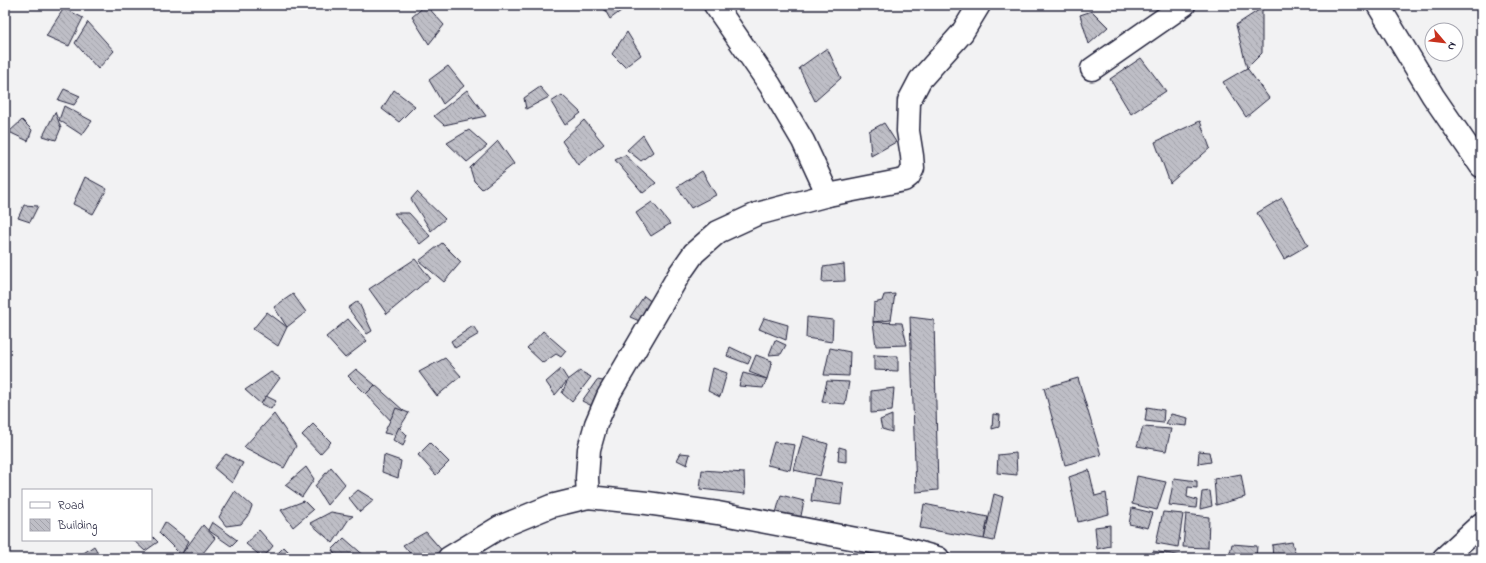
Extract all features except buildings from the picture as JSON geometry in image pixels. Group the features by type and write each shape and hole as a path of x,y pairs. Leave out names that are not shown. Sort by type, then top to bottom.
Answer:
{"street":[{"path":"715,5 770,85 803,141 828,195"},
{"path":"588,497 587,478 589,449 596,424 612,389 680,273 694,253 718,232 757,214 828,195 904,180 909,176 913,168 908,131 909,101 920,80 962,33 979,5"},
{"path":"1092,69 1184,5"},
{"path":"1378,5 1433,96 1481,166"},
{"path":"449,558 500,527 551,506 588,497 647,503 718,513 899,547 938,558"},
{"path":"1444,558 1481,524"}]}
